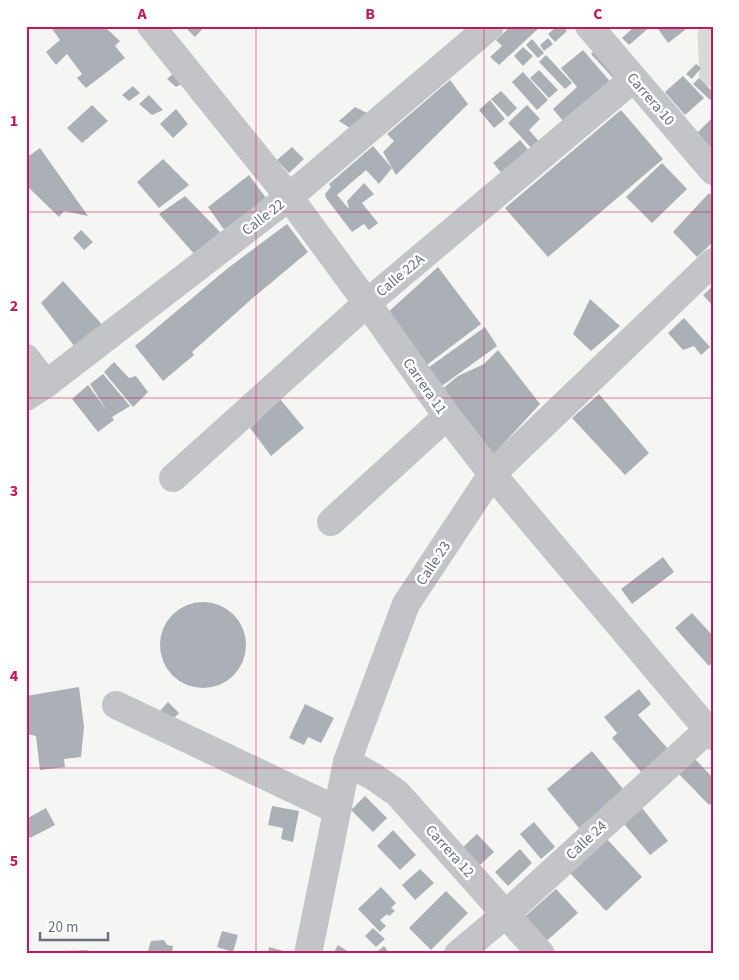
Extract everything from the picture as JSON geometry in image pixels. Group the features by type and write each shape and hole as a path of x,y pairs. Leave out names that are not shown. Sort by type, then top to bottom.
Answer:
{"street":[{"name":"Carrera 11","path":"151,26 289,197 447,416 492,474 711,730"},
{"name":"Calle 22","path":"36,390 289,197 490,26"},
{"name":"Carrera 10","path":"589,26 713,171"},
{"name":"Calle 22A","path":"173,478 367,303 633,79"},
{"name":"Calle 23","path":"308,954 347,762 406,604 492,474 713,262"},
{"path":"26,358 36,390"},
{"path":"331,522 447,416"},
{"path":"116,705 337,810"},
{"name":"Calle 24","path":"458,954 506,914 711,730"},
{"name":"Carrera 12","path":"347,762 397,793 541,954"}],"shaded area":[{"path":"701,26 713,26 713,88 699,82 698,29"}],"building":[{"path":"50,26 104,26 120,41 115,46 125,58 86,88 77,78 82,74 67,54 56,65 46,52 60,40"},
{"path":"184,26 205,26 195,37"},
{"path":"511,26 541,26 499,65 490,57 502,46 496,40"},
{"path":"557,26 563,26 567,31 555,42 548,34"},
{"path":"635,26 651,26 629,45 622,38"},
{"path":"656,26 690,26 668,43"},
{"path":"548,38 553,44 544,51 540,45"},
{"path":"532,39 544,53 538,58 526,45"},
{"path":"523,47 533,56 523,66 514,56"},
{"path":"596,49 620,76 615,80 591,54"},
{"path":"583,50 613,85 567,126 553,109 577,87 561,68"},
{"path":"546,55 572,83 565,89 539,62"},
{"path":"696,64 701,68 692,79 686,74"},
{"path":"177,70 187,81 176,87 167,79"},
{"path":"539,70 558,90 549,98 530,78"},
{"path":"523,72 548,100 537,110 512,82"},
{"path":"683,76 704,98 685,115 665,92"},
{"path":"699,78 713,92 713,97 710,100 693,84"},
{"path":"450,80 468,104 396,175 383,152 394,141 387,134"},
{"path":"133,86 140,93 129,101 122,95"},
{"path":"501,91 517,108 508,117 491,99"},
{"path":"149,95 163,110 152,115 139,104"},
{"path":"490,100 505,119 494,128 479,110"},
{"path":"92,105 108,121 82,143 67,128"},
{"path":"527,105 540,119 529,130 542,145 535,152 508,123"},
{"path":"355,107 373,116 356,132 339,121"},
{"path":"176,109 188,124 173,138 160,124"},
{"path":"621,110 663,159 548,257 505,208"},
{"path":"713,117 713,157 694,136"},
{"path":"520,140 531,153 504,176 493,163"},
{"path":"373,146 392,168 379,184 366,170 337,195 349,209 347,201 364,183 374,194 362,203 378,223 369,230 364,224 352,232 326,198 325,194 331,187 329,184"},
{"path":"292,147 304,159 289,173 277,160"},
{"path":"40,148 88,216 64,211 59,217 26,185 26,158"},
{"path":"163,159 189,185 159,208 137,182"},
{"path":"662,163 687,189 652,223 626,197"},
{"path":"249,175 266,198 225,231 208,207"},
{"path":"709,193 713,197 713,242 697,257 673,232"},
{"path":"185,196 220,232 196,256 159,214"},
{"path":"287,224 308,252 192,352 194,355 163,381 135,346 228,268"},
{"path":"81,230 93,242 84,250 73,238"},
{"path":"438,267 481,324 424,367 386,314"},
{"path":"63,281 106,329 78,351 41,303"},
{"path":"713,286 713,306 703,295"},
{"path":"590,299 620,326 591,351 573,334"},
{"path":"684,318 710,347 701,355 694,346 683,350 668,333"},
{"path":"485,327 497,346 439,388 425,370"},
{"path":"498,350 540,404 494,454 441,390 458,376 484,364"},
{"path":"114,362 129,378 136,376 148,392 133,407 104,372"},
{"path":"103,374 130,406 112,417 114,420 98,432 72,399 88,385 107,411 90,384"},
{"path":"599,394 649,453 625,475 572,418"},
{"path":"280,399 304,428 271,456 250,428"},
{"path":"663,557 674,572 632,604 621,589"},
{"path":"203,602 219,605 227,609 239,621 243,629 246,645 243,661 239,669 227,681 219,685 203,688 187,685 179,681 167,669 163,661 160,645 163,629 167,621 179,609 187,605"},
{"path":"692,613 713,636 713,662 709,666 675,628"},
{"path":"79,687 84,727 81,757 64,759 65,767 40,770 36,736 27,734 26,696"},
{"path":"639,689 651,704 638,715 669,750 642,773 612,738 624,727 617,733 604,717"},
{"path":"168,702 179,713 171,721 160,711"},
{"path":"305,704 334,718 321,743 308,737 304,745 289,738"},
{"path":"592,751 624,790 579,828 547,789"},
{"path":"695,759 713,778 713,802 709,805 679,774"},
{"path":"365,796 387,818 373,832 351,810"},
{"path":"639,804 668,841 650,855 620,819"},
{"path":"272,806 299,811 293,842 281,839 283,828 268,825"},
{"path":"46,808 55,825 30,838 26,831 26,819"},
{"path":"534,822 555,847 541,859 520,834"},
{"path":"393,830 416,855 400,870 377,846"},
{"path":"477,834 494,852 479,866 462,848"},
{"path":"606,838 642,877 606,911 569,872"},
{"path":"520,849 532,863 508,886 495,872"},
{"path":"420,869 434,883 415,900 402,885"},
{"path":"381,887 396,903 391,908 395,911 389,916 387,914 380,920 386,926 380,932 358,909"},
{"path":"556,889 578,913 542,945 520,921"},
{"path":"446,891 468,913 431,950 409,928"},
{"path":"373,928 385,939 376,947 365,936"},
{"path":"222,931 238,935 233,952 217,947"},
{"path":"164,940 167,945 173,946 172,954 147,954 151,941"},
{"path":"338,945 352,954 333,954"},
{"path":"384,946 390,954 374,954"},
{"path":"269,947 291,953 291,954 268,954"},
{"path":"88,950 89,954 61,954 61,951"}]}
